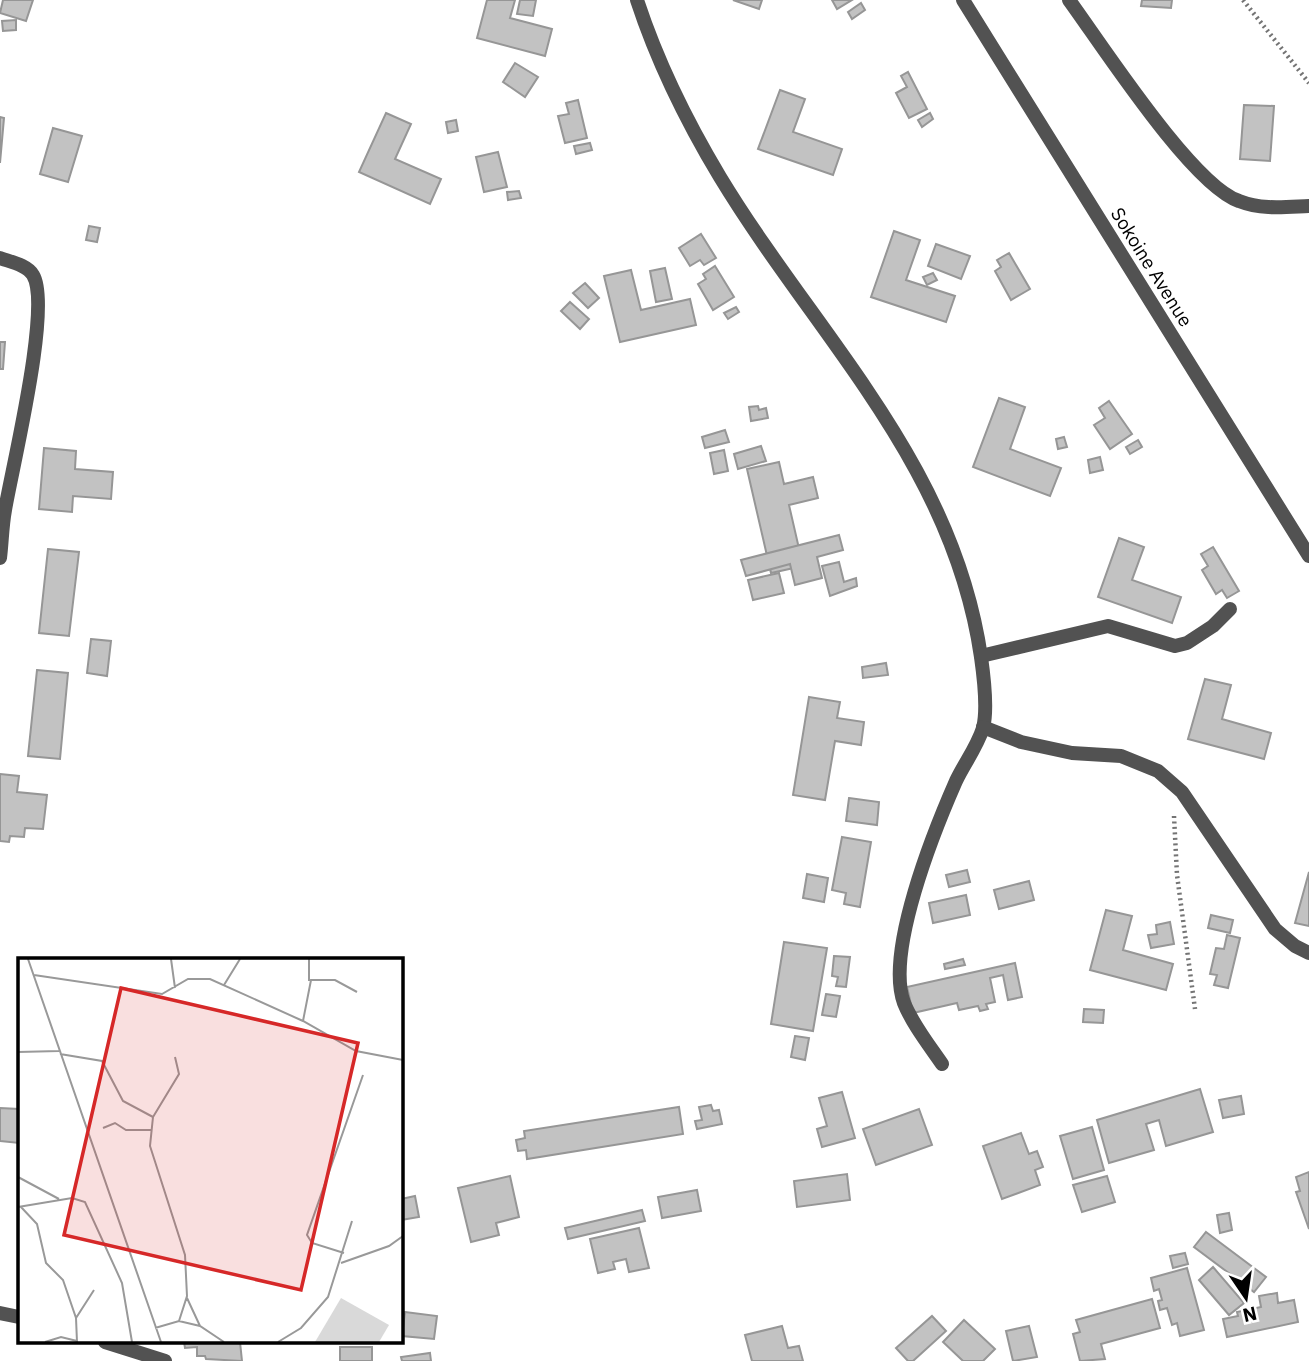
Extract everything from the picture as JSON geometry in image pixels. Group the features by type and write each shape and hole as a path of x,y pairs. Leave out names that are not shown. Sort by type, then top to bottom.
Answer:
{"street":[{"path":"637,0 651,42 720,176 889,421 940,515 961,571 981,656 983,727 956,782 912,898 900,981 904,1003 942,1064"},
{"name":"Sokoine Avenue","path":"963,0 1309,556"},
{"path":"1069,0 1171,139 1202,173 1237,201 1268,208 1309,206"},
{"path":"0,258 26,268 34,276 37,296 32,369 5,512 0,558"},
{"path":"981,656 1108,626 1175,646 1187,643 1213,626 1230,609"},
{"path":"983,727 1021,742 1072,753 1140,761 1172,780 1275,929 1295,946 1309,953"},
{"path":"0,1313 18,1317"},
{"path":"111,1344 164,1361"}],"path":[{"path":"1242,0 1309,83"},
{"path":"1172,780 1177,874 1195,1009"}],"building":[{"path":"3,0 33,0 26,21 0,13"},
{"path":"487,0 515,0 510,18 552,29 545,56 477,38"},
{"path":"520,0 536,0 533,16 517,14"},
{"path":"733,0 762,0 759,9"},
{"path":"832,0 852,0 837,9"},
{"path":"1142,0 1172,0 1171,8 1141,6"},
{"path":"861,3 865,10 852,19 848,12"},
{"path":"16,20 16,30 3,31 2,21"},
{"path":"515,63 538,77 525,97 503,82"},
{"path":"908,72 927,109 909,118 896,93 907,87 901,76"},
{"path":"780,90 805,99 793,132 842,149 833,175 758,149"},
{"path":"578,100 587,138 565,143 558,116 569,114 566,103"},
{"path":"1244,105 1274,106 1270,161 1240,159"},
{"path":"386,113 411,124 395,159 441,179 430,204 359,172"},
{"path":"930,113 933,119 922,127 918,120"},
{"path":"0,117 4,118 0,163"},
{"path":"456,120 458,131 448,133 446,122"},
{"path":"53,128 82,136 68,182 40,174"},
{"path":"590,143 592,150 576,154 574,146"},
{"path":"498,152 507,187 484,192 476,157"},
{"path":"519,191 521,198 508,200 507,192"},
{"path":"89,226 100,228 97,242 86,240"},
{"path":"894,231 920,240 906,280 955,296 946,322 871,297"},
{"path":"701,234 716,258 704,265 700,260 690,266 679,248"},
{"path":"936,244 970,256 961,279 928,266"},
{"path":"1009,253 1030,289 1011,300 995,271 1001,267 997,260"},
{"path":"715,266 734,297 713,310 698,284 706,279 703,274"},
{"path":"665,268 672,299 656,302 650,271"},
{"path":"631,270 641,310 690,299 696,325 620,342 604,276"},
{"path":"933,273 937,280 927,285 923,277"},
{"path":"585,283 599,298 588,308 573,293"},
{"path":"570,302 589,319 580,329 561,311"},
{"path":"736,307 739,312 728,319 724,313"},
{"path":"0,342 5,342 3,369 0,369"},
{"path":"999,398 1025,407 1010,449 1061,468 1050,496 973,467"},
{"path":"1109,401 1132,434 1110,449 1094,425 1105,418 1099,408"},
{"path":"758,406 759,410 766,408 768,418 751,421 749,407"},
{"path":"725,430 729,442 705,448 702,437"},
{"path":"1064,437 1067,447 1058,449 1056,439"},
{"path":"1138,440 1142,447 1130,454 1126,447"},
{"path":"761,446 766,461 738,469 734,454"},
{"path":"44,448 76,451 75,469 113,472 111,499 73,496 72,512 39,509"},
{"path":"724,450 728,471 714,474 710,453"},
{"path":"1100,457 1103,470 1090,473 1088,460"},
{"path":"779,462 784,484 813,477 818,498 789,505 803,566 771,573 747,469"},
{"path":"839,535 843,550 817,557 822,578 795,585 790,564 746,576 741,560"},
{"path":"1119,538 1144,547 1132,580 1181,597 1172,623 1098,597"},
{"path":"1213,547 1239,591 1227,598 1222,590 1216,594 1202,570 1208,566 1201,554"},
{"path":"48,549 79,552 69,636 39,633"},
{"path":"839,562 844,582 856,578 857,586 830,596 822,566"},
{"path":"779,573 784,593 753,600 748,580"},
{"path":"91,639 111,641 107,676 87,673"},
{"path":"886,663 888,675 863,678 862,667"},
{"path":"37,670 68,673 60,759 28,756"},
{"path":"1205,679 1231,685 1222,719 1271,733 1264,759 1188,739"},
{"path":"809,697 840,702 837,718 864,722 861,745 835,741 825,800 793,795"},
{"path":"0,774 19,776 17,792 47,795 43,829 25,828 24,837 10,836 9,842 0,841"},
{"path":"849,798 879,802 877,825 846,821"},
{"path":"842,837 871,842 860,907 844,904 846,893 832,890"},
{"path":"967,870 970,882 949,887 946,875"},
{"path":"1309,872 1309,926 1295,923"},
{"path":"807,874 828,878 824,902 803,898"},
{"path":"1029,881 1034,900 999,909 994,890"},
{"path":"966,895 970,915 933,923 929,903"},
{"path":"1106,910 1132,916 1123,950 1173,964 1166,990 1090,970"},
{"path":"1211,915 1233,920 1230,933 1208,928"},
{"path":"1170,922 1174,944 1151,948 1148,935 1157,934 1156,925"},
{"path":"1227,935 1240,938 1228,988 1214,985 1217,975 1210,974 1216,948 1224,949"},
{"path":"784,942 827,948 813,1031 771,1024"},
{"path":"834,956 850,957 846,987 836,986 838,977 832,976"},
{"path":"963,959 965,965 945,969 944,964"},
{"path":"1015,963 1022,997 1008,1000 1003,975 990,978 995,1002 986,1004 988,1009 980,1011 978,1006 959,1010 957,1003 913,1013 907,987"},
{"path":"826,994 840,996 836,1017 822,1015"},
{"path":"1084,1009 1104,1010 1103,1023 1083,1022"},
{"path":"795,1036 809,1038 805,1060 791,1057"},
{"path":"1200,1089 1213,1132 1166,1146 1159,1120 1146,1124 1154,1150 1109,1163 1097,1120"},
{"path":"842,1092 855,1138 822,1147 817,1129 827,1126 819,1098"},
{"path":"1241,1096 1244,1114 1223,1118 1219,1100"},
{"path":"711,1105 713,1111 719,1110 722,1124 697,1129 695,1121 702,1120 699,1107"},
{"path":"679,1107 683,1134 527,1159 526,1150 518,1151 516,1140 525,1138 524,1131"},
{"path":"0,1108 18,1109 18,1143 0,1141"},
{"path":"919,1109 932,1145 876,1165 863,1129"},
{"path":"1092,1127 1104,1170 1073,1179 1060,1136"},
{"path":"1021,1133 1029,1154 1037,1151 1043,1167 1035,1170 1040,1185 1002,1199 983,1146"},
{"path":"1309,1172 1309,1229 1296,1192 1300,1191 1296,1177"},
{"path":"847,1174 850,1200 797,1207 794,1181"},
{"path":"510,1176 519,1217 496,1223 499,1235 471,1242 458,1188"},
{"path":"1107,1176 1115,1202 1082,1212 1073,1185"},
{"path":"697,1190 701,1211 662,1218 658,1197"},
{"path":"415,1196 419,1217 402,1220 402,1199"},
{"path":"642,1210 645,1221 568,1239 565,1228"},
{"path":"1229,1213 1232,1230 1220,1233 1217,1215"},
{"path":"639,1228 649,1268 629,1272 626,1259 613,1262 615,1269 598,1273 590,1239"},
{"path":"1206,1232 1266,1277 1254,1292 1194,1247"},
{"path":"1185,1253 1188,1264 1173,1268 1170,1256"},
{"path":"1213,1267 1244,1303 1229,1315 1199,1280"},
{"path":"1187,1268 1204,1330 1180,1336 1177,1323 1172,1325 1167,1308 1160,1310 1158,1301 1162,1300 1159,1289 1154,1291 1151,1278"},
{"path":"1277,1293 1278,1303 1294,1300 1298,1322 1227,1337 1223,1319 1238,1316 1237,1312 1261,1307 1259,1296"},
{"path":"1152,1299 1160,1328 1101,1344 1105,1359 1080,1361 1073,1334 1080,1332 1076,1320"},
{"path":"405,1312 437,1316 434,1339 402,1336"},
{"path":"932,1316 946,1331 913,1361 908,1361 896,1348"},
{"path":"964,1320 995,1349 983,1361 963,1361 943,1342"},
{"path":"782,1326 788,1348 799,1346 803,1361 752,1361 745,1335"},
{"path":"1029,1326 1037,1357 1013,1361 1006,1331"},
{"path":"184,1344 240,1344 242,1361 206,1359 205,1356 197,1356 197,1347 185,1348"},
{"path":"340,1347 372,1347 372,1361 340,1361"},
{"path":"430,1353 431,1361 402,1361 401,1357"}]}
